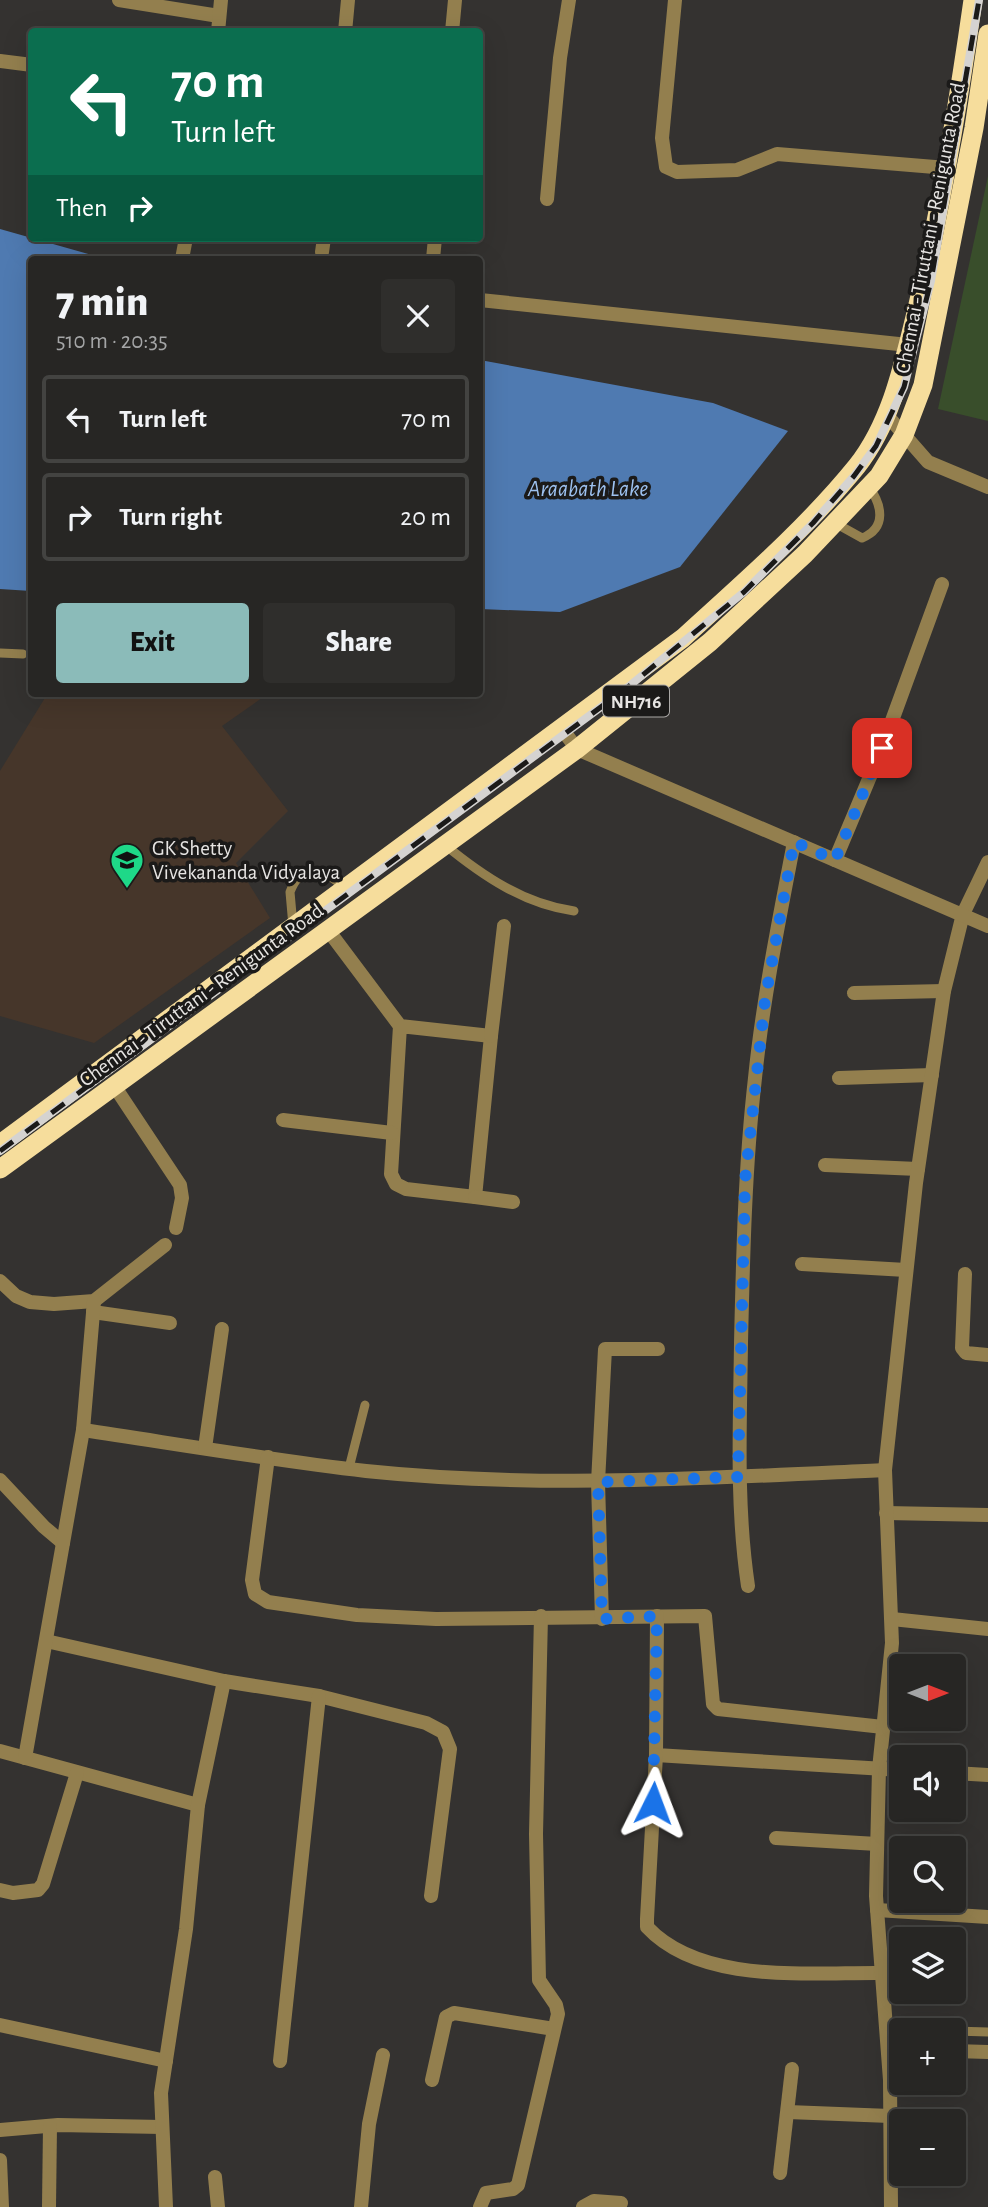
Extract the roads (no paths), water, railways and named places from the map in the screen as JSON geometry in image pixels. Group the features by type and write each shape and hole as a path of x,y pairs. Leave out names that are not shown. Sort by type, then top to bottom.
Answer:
{"highway":[{"name":"Chennai - Tiruttani - Renigunta Road","path":"0,1144 683,638 779,550 858,465 897,386 908,345 938,223 973,0"},
{"name":"Chennai - Tiruttani - Renigunta Road","path":"0,1169 577,749 710,642 835,523 869,486 904,435 923,385 981,130 988,34"}],"street":[{"path":"119,0 219,24 221,0"},
{"path":"345,28 348,0"},
{"path":"452,28 455,0"},
{"path":"547,199 560,58 569,0"},
{"path":"675,0 662,138 666,167 677,172 737,170 777,154 947,168"},
{"path":"0,61 28,64"},
{"path":"483,300 908,345"},
{"path":"885,414 929,462 988,487"},
{"path":"835,860 882,748 942,584"},
{"path":"562,729 577,749 988,926"},
{"path":"748,1586 741,1539 738,1477 745,1181 767,988 794,842"},
{"path":"892,2018 883,1973 877,1910 879,1769 892,1619 885,1471 918,1170 944,991 963,915 988,862"},
{"path":"475,1197 504,926"},
{"path":"328,930 400,1026 392,1133 391,1174 396,1184 406,1189 513,1202"},
{"path":"855,993 944,991"},
{"path":"400,1026 491,1036"},
{"path":"839,1078 932,1075"},
{"path":"115,1087 180,1185 182,1198 176,1228"},
{"path":"284,1120 392,1133"},
{"path":"825,1165 918,1170"},
{"path":"25,1758 83,1430 94,1306 165,1245"},
{"path":"802,1264 906,1270"},
{"path":"965,1273 961,1348 966,1353 988,1355"},
{"path":"0,1281 16,1296 30,1302 94,1306 170,1323"},
{"path":"205,1448 222,1329"},
{"path":"602,1619 598,1482 605,1349 658,1349"},
{"path":"83,1430 349,1468 598,1482 885,1471"},
{"path":"268,1457 252,1580 255,1594 268,1602 357,1615 436,1619 705,1616 713,1704 718,1709 883,1727"},
{"path":"0,1480 63,1543"},
{"path":"886,1513 988,1515"},
{"path":"480,2207 486,2193 513,2189 518,2185 554,2029 556,2005 539,1980 536,1834 541,1616"},
{"path":"657,1616 656,1755 647,1927 656,1936 702,1962 732,1970 883,1973"},
{"path":"892,1619 988,1629"},
{"path":"46,1641 224,1681 319,1696 426,1723 443,1732 450,1749 431,1896"},
{"path":"166,2207 161,2094 186,1929 198,1805 224,1681"},
{"path":"280,2061 319,1696"},
{"path":"0,1751 198,1805"},
{"path":"656,1755 889,1769"},
{"path":"0,1890 30,1892 38,1890 43,1884 76,1773"},
{"path":"966,1774 988,1775"},
{"path":"776,1838 877,1844"},
{"path":"877,1910 988,1917"},
{"path":"432,2080 446,2017 454,2013 554,2029"},
{"path":"0,2025 166,2061"},
{"path":"966,2051 988,2052"},
{"path":"361,2207 369,2124 383,2055"},
{"path":"780,2173 792,2069"},
{"path":"788,2112 889,2116"},
{"path":"0,2130 50,2126 162,2127"},
{"path":"49,2206 50,2126"},
{"path":"0,2160 2,2207"},
{"path":"215,2177 218,2207"},
{"path":"891,2186 891,2207"},
{"path":"583,2207 594,2202 621,2203"}],"lane":[{"path":"835,523 862,538 871,534 879,521 881,507 869,486"},
{"path":"0,653 23,654"},
{"path":"445,845 506,888 549,907 574,911"},
{"path":"293,928 290,892 301,876 314,870 326,872 346,888"},
{"path":"349,1468 365,1405"},
{"path":"966,2031 988,2032"}],"water":[{"path":"0,229 28,237 28,242 46,242 95,256 28,256 28,591 0,589"},
{"name":"Araabath Lake","path":"483,361 713,403 788,431 680,567 560,612 483,609"}],"railway":[{"path":"0,1151 628,687 744,592 813,523 854,476 876,446 904,387 931,281 979,0"}],"place":[{"name":"GK Shetty Vivekananda Vidyalaya","path":"127,890"}]}
